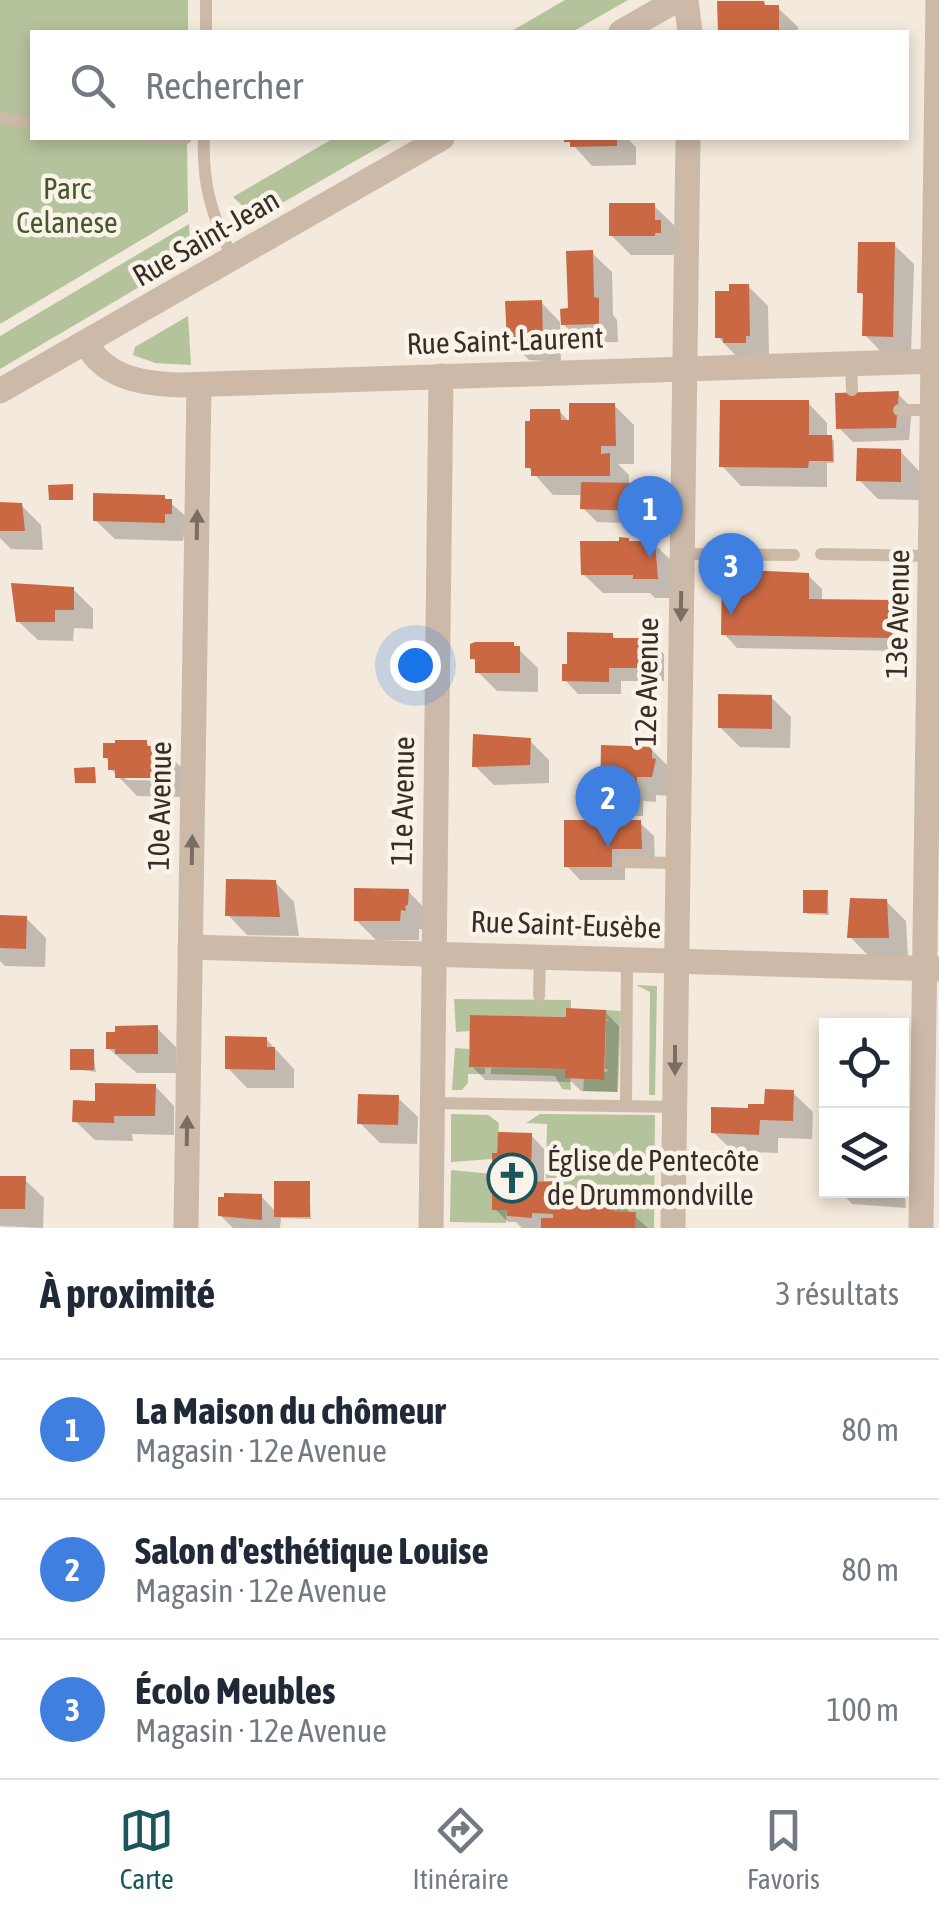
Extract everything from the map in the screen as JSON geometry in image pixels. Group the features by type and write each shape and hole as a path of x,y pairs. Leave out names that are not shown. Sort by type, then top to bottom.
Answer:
{"street":[{"path":"624,30 676,0"},
{"path":"686,0 690,30"},
{"name":"13e Avenue","path":"922,1228 932,968 931,556 938,0"},
{"name":"Rue Saint-Jean","path":"0,392 439,140"},
{"name":"12e Avenue","path":"673,1228 688,140"},
{"name":"Rue Saint-Laurent","path":"87,344 104,365 126,376 153,384 199,385 936,361"},
{"name":"11e Avenue","path":"431,1228 442,376"},
{"name":"10e Avenue","path":"186,1228 199,385"},
{"name":"Rue Saint-Eusèbe","path":"190,947 932,968"}],"lane":[{"path":"206,0 206,30"},
{"path":"0,118 30,123"},
{"path":"204,140 204,178 210,206 234,260"},
{"path":"852,364 852,390"},
{"path":"899,410 935,413"},
{"path":"641,492 682,494"},
{"path":"627,520 682,522"},
{"path":"682,554 794,555"},
{"path":"821,554 931,556"},
{"path":"621,862 677,863"},
{"path":"539,996 540,957"},
{"path":"626,1106 627,960"},
{"path":"433,1103 675,1107"}],"green space":[{"name":"Parc Celanese","path":"0,0 188,0 188,30 30,30 30,140 187,140 188,212 0,324"},
{"path":"565,0 628,0 576,30 513,30"},
{"path":"331,140 392,140 270,210 247,210 233,197"},
{"path":"189,224 190,248 180,263 0,369 0,336"},
{"path":"188,316 191,365 155,363 133,355 135,347"},
{"path":"636,985 657,986 655,1095 649,1095 650,992"},
{"path":"454,999 571,1000 571,1009 566,1009 566,1017 470,1015 470,1031 456,1032"},
{"path":"606,1010 621,1011 618,1092 583,1091 584,1079 603,1080 604,1072 609,1071 605,1068 609,1020"},
{"path":"455,1048 469,1049 469,1067 485,1068 485,1074 468,1074 468,1083 462,1090 452,1090"},
{"path":"491,1068 565,1069 571,1090 562,1089 555,1076 491,1074"},
{"path":"451,1114 488,1115 499,1123 497,1153 492,1153 492,1159 451,1162"},
{"path":"540,1114 655,1115 654,1228 635,1228 635,1212 614,1212 615,1196 587,1191 564,1194 563,1178 546,1178 547,1124 526,1123"},
{"path":"451,1170 492,1174 507,1210 506,1223 450,1222"}],"building":[{"path":"717,1 764,1 765,5 779,5 779,30 718,30"},
{"path":"617,140 617,146 570,147 570,142 564,142"},
{"path":"609,203 655,203 655,220 661,220 661,233 609,236"},
{"path":"858,242 895,242 893,337 862,336 863,293 857,293"},
{"path":"593,250 599,324 561,325 560,309 568,308 566,251"},
{"path":"729,284 749,284 750,336 746,336 746,343 723,343 723,338 715,338 715,291 729,291"},
{"path":"542,300 543,344 507,341 505,301"},
{"path":"899,391 896,428 836,429 835,393"},
{"path":"720,400 809,400 809,435 832,435 833,461 809,461 808,468 719,467"},
{"path":"569,403 615,403 616,446 601,446 601,454 610,453 610,476 531,476 531,468 525,468 525,421 530,421 530,409 560,409 561,420 569,420"},
{"path":"857,448 901,449 901,482 856,481"},
{"path":"581,482 636,483 635,511 580,509"},
{"path":"73,484 73,500 49,500 48,485"},
{"path":"93,493 165,495 165,499 172,499 172,514 165,514 165,523 93,521"},
{"path":"0,502 22,503 25,531 0,531"},
{"path":"619,537 655,541 658,579 581,575 580,541 619,541"},
{"path":"722,569 809,573 809,599 892,600 892,638 721,635"},
{"path":"11,583 74,587 74,610 55,610 55,622 16,622"},
{"path":"567,632 651,638 651,668 609,668 609,682 562,681 562,664 567,664"},
{"path":"514,642 514,646 520,646 520,673 475,673 470,644"},
{"path":"718,694 772,695 772,729 718,728"},
{"path":"473,734 531,738 530,765 472,767"},
{"path":"147,740 147,746 163,746 163,778 115,778 115,770 108,770 108,758 103,758 103,743"},
{"path":"601,745 652,747 652,758 656,759 652,777 637,777 637,783 625,783 624,798 600,797"},
{"path":"95,767 96,783 75,783 74,768"},
{"path":"564,820 641,820 642,849 612,849 612,867 564,867"},
{"path":"226,879 276,880 280,917 225,916"},
{"path":"354,888 409,889 406,911 401,910 400,921 354,921"},
{"path":"803,890 828,890 827,913 803,913"},
{"path":"850,898 887,899 889,938 847,938"},
{"path":"0,915 27,916 26,949 0,948"},
{"path":"566,1008 606,1010 604,1080 565,1078 565,1069 469,1067 470,1015 566,1017"},
{"path":"158,1025 158,1054 115,1054 115,1049 106,1049 106,1032 115,1032 115,1026"},
{"path":"225,1036 267,1037 267,1047 275,1047 275,1070 225,1069"},
{"path":"70,1049 94,1049 94,1070 70,1070"},
{"path":"95,1083 156,1084 155,1116 114,1116 114,1123 72,1122 73,1100 95,1101"},
{"path":"765,1089 794,1090 793,1121 760,1120 759,1135 711,1133 711,1107 748,1108 748,1104 764,1104"},
{"path":"358,1094 399,1095 398,1125 357,1124"},
{"name":"Église de Pentecôte de Drummondville","path":"498,1132 532,1133 531,1182 557,1181 557,1196 587,1191 615,1196 614,1212 636,1212 635,1228 541,1228 541,1218 553,1218 553,1214 532,1213 532,1218 492,1210 492,1153 497,1153"},
{"path":"0,1176 26,1176 25,1209 0,1209"},
{"path":"274,1181 310,1181 310,1217 274,1217"},
{"path":"224,1193 262,1194 262,1220 218,1216 218,1197 224,1197"}],"place":[{"name":"La Maison du chômeur","path":"650,558"},
{"name":"Écolo Meubles","path":"731,615"},
{"name":"Salon d'esthétique Louise","path":"608,847"},
{"name":"Église de Pentecôte de Drummondville","path":"512,1178"}]}
